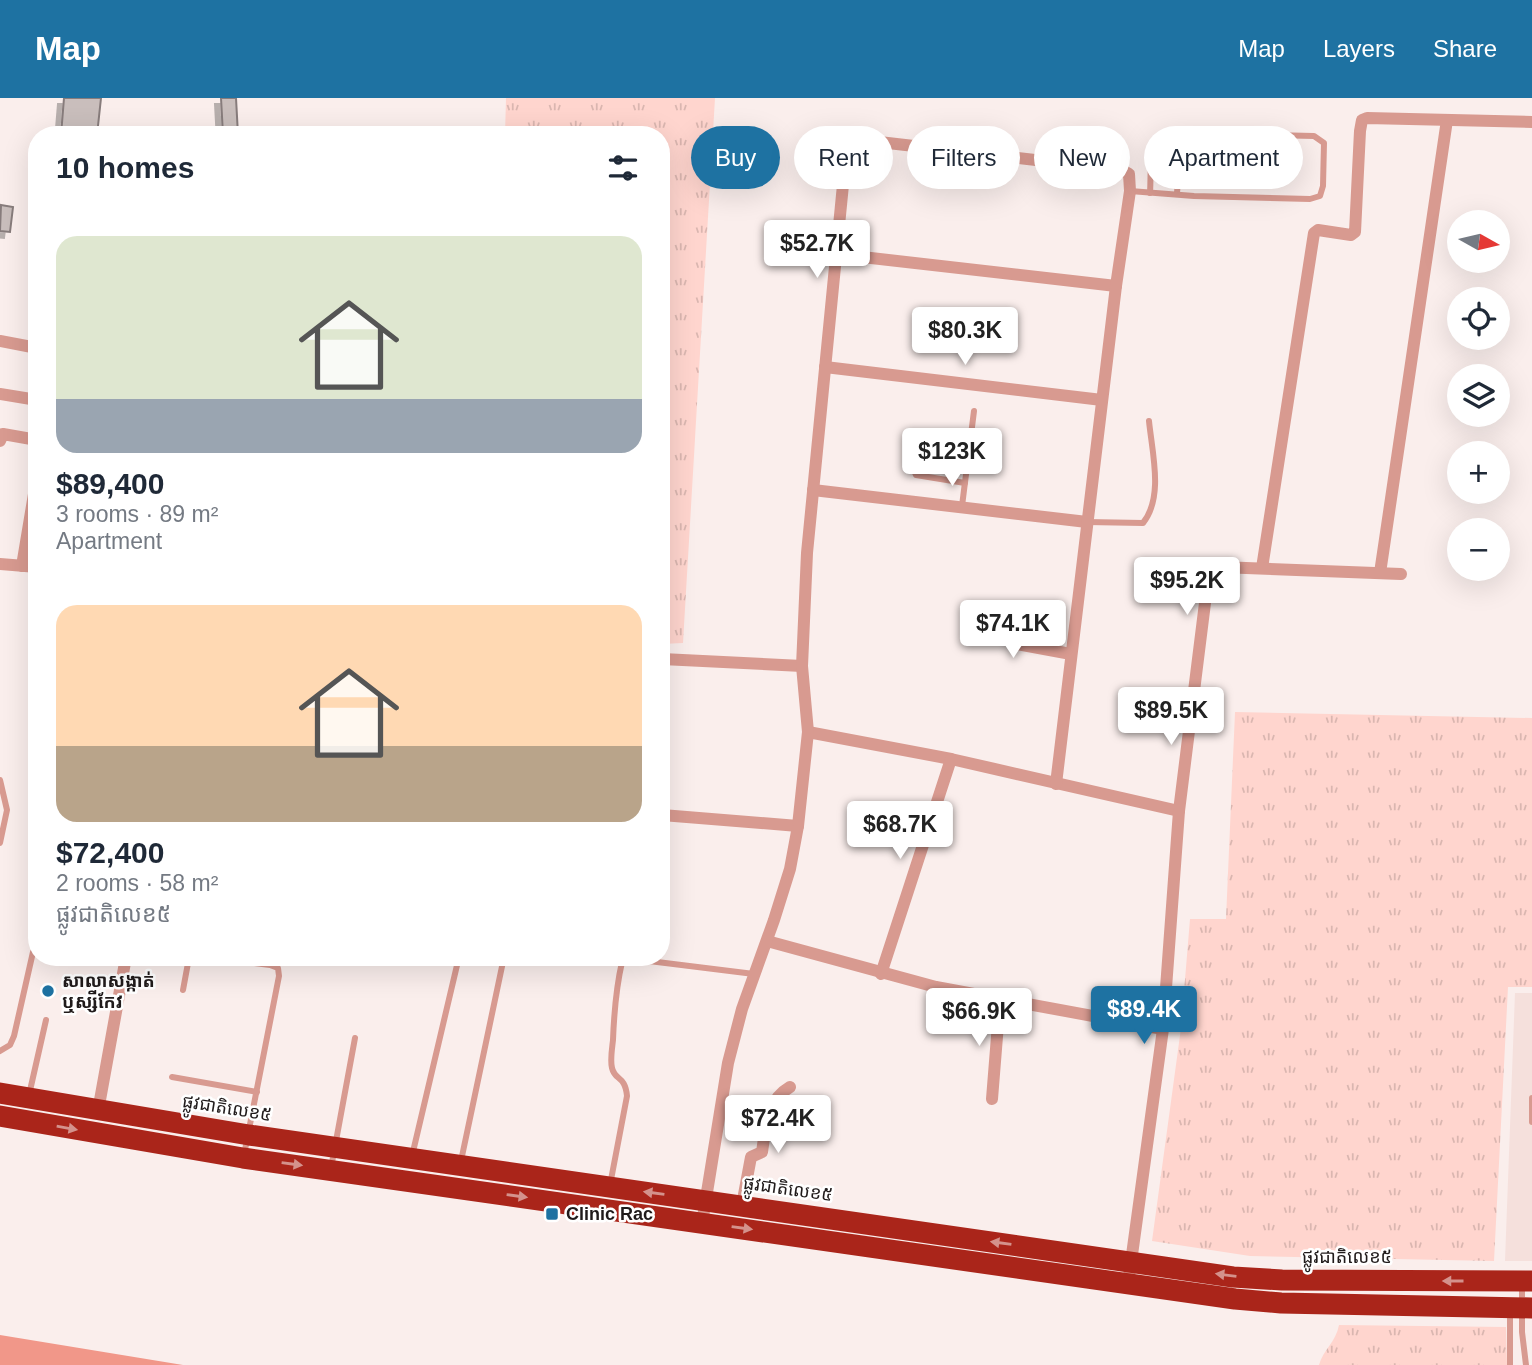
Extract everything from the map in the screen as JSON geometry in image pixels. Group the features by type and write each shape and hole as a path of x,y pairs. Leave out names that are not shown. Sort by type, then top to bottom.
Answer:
{"highway":[{"name":"ផ្លូវជាតិលេខ៥","path":"0,1093 335,1148 1233,1277 1282,1280 1527,1281"},
{"path":"0,1116 243,1158 1235,1299 1281,1303 1521,1307"}],"street":[{"path":"1262,568 1314,233 1318,230 1351,235 1355,232 1362,120 1532,122"},
{"path":"1380,573 1447,120"},
{"path":"702,1223 728,1063 743,1009 790,869 798,826 808,732 802,666 807,553 846,154 851,145 862,140 1122,170 1129,174 1130,191 1070,654 1056,784"},
{"path":"836,254 1116,286"},
{"path":"0,341 28,346"},
{"path":"825,367 1102,400"},
{"path":"0,394 28,399"},
{"path":"0,441 3,434 28,438"},
{"path":"813,490 1087,522"},
{"path":"22,566 28,530"},
{"path":"0,564 28,566"},
{"path":"1128,1284 1163,1029 1179,811 1208,579 1220,567 1401,574"},
{"path":"970,620 1003,625 1016,644 1070,654"},
{"path":"670,659 802,666"},
{"path":"808,732 951,759 1179,811"},
{"path":"881,974 951,759"},
{"path":"670,816 798,826"},
{"path":"767,941 936,987 1163,1029"},
{"path":"99,1111 124,966"},
{"path":"992,1099 1000,999"},
{"path":"742,1205 751,1157 762,1153 772,1103 790,1087"}],"lane":[{"path":"1130,191 1310,198 1320,196 1324,143 1314,135 1303,135"},
{"path":"1150,189 1150,193"},
{"path":"1177,189 1177,194"},
{"path":"961,506 975,411"},
{"path":"1087,522 1143,523 1151,513 1154,486 1149,421"},
{"path":"912,435 913,468 916,475 965,483"},
{"path":"0,780 7,810 0,843"},
{"path":"670,964 755,975"},
{"path":"0,1051 10,1045 14,1036 30,966"},
{"path":"183,990 187,966"},
{"path":"243,1158 279,976 276,966"},
{"path":"411,1159 457,966"},
{"path":"460,1166 502,966"},
{"path":"609,1187 626,1097 626,1086 615,1075 612,1067 616,997 621,966"},
{"path":"23,1120 46,1020"},
{"path":"331,1170 355,1038"},
{"path":"172,1077 257,1092"},
{"path":"1532,1098 1532,1122"},
{"path":"1510,1365 1527,1281"},
{"path":"1521,1307 1526,1365"},
{"path":"1524,1347 1532,1347"}],"shaded area":[{"path":"1515,993 1532,993 1532,1261 1505,1261"},
{"path":"0,1335 183,1365 0,1365"}],"green space":[{"path":"506,98 715,98 713,126 691,126 691,189 710,189 683,643 670,644 670,126 505,126"},
{"path":"1235,712 1532,718 1532,987 1508,987 1494,1261 1250,1256 1152,1241 1181,1028 1190,919 1226,919"},
{"path":"1339,1325 1506,1327 1507,1365 1319,1365"}],"building":[{"path":"64,98 101,98 98,126 62,126"},
{"path":"221,98 236,98 238,126 223,126"},
{"path":"1,205 13,207 10,232 0,231"}],"place":[{"name":"សាលាសង្កាត់ ឬស្សីកែវ","path":"48,991"},
{"name":"Clinic Rac","path":"552,1214"}]}
